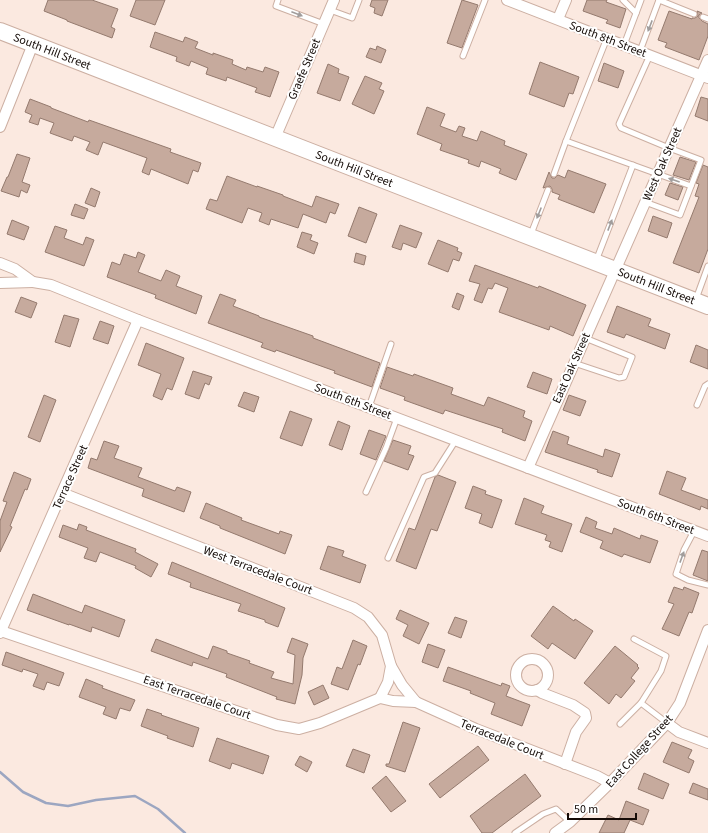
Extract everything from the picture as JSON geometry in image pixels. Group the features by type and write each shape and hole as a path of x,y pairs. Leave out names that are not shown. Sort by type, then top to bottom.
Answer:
{"main road":[{"name":"South Hill Street","path":"0,31 702,303"}],"street":[{"name":"Graefe Street","path":"275,138 334,0"},
{"name":"South 8th Street","path":"507,0 705,76"},
{"path":"558,19 566,0"},
{"path":"0,127 33,44"},
{"name":"West Oak Street","path":"615,269 668,148 705,76 708,60"},
{"name":"South 6th Street","path":"0,263 15,269 33,282 51,284 138,320 708,536"},
{"name":"East Oak Street","path":"528,468 615,269"},
{"path":"0,283 33,282"},
{"name":"Terrace Street","path":"0,632 138,320"},
{"name":"West Terracedale Court","path":"62,493 354,608 368,618 382,635 391,666 388,682 380,698"},
{"name":"East College Street","path":"555,833 570,822 610,783 667,723 680,703 708,630"},
{"name":"East Terracedale Court","path":"0,632 277,724 299,729 320,723 380,698"},
{"path":"391,666 402,685 416,702"},
{"path":"537,690 542,694 572,705 585,713 586,718 576,732 565,764"},
{"name":"Terracedale Court","path":"380,698 393,701 416,702 476,729 610,783"},
{"path":"667,723 679,732 708,743"}],"lane":[{"path":"278,0 276,6 324,24"},
{"path":"330,10 352,18 359,0"},
{"path":"463,56 485,0"},
{"path":"623,0 636,13"},
{"path":"624,45 642,0"},
{"path":"640,51 659,0 694,14"},
{"path":"554,174 607,38"},
{"path":"645,202 680,215 701,160 668,148 619,126 650,55"},
{"path":"566,141 691,186"},
{"path":"596,262 633,165"},
{"path":"530,236 548,190"},
{"path":"702,303 708,266"},
{"path":"574,363 618,378 624,378 632,357 585,338"},
{"path":"369,407 391,344"},
{"path":"696,405 705,386 708,384"},
{"path":"366,492 398,418"},
{"path":"388,558 424,477 435,472 456,440"},
{"path":"694,531 684,550 676,574 688,580 708,585"},
{"path":"620,724 641,702 661,671 666,656 634,639"},
{"path":"641,702 667,723"},
{"path":"515,833 542,814 556,809 570,822"}],"building":[{"path":"48,0 92,0 118,9 111,27 115,29 112,38 44,11"},
{"path":"136,0 165,0 155,25 130,16"},
{"path":"372,0 388,0 382,16 374,13 375,8 370,6"},
{"path":"462,0 478,5 462,48 447,43"},
{"path":"587,0 607,0 606,2 626,9 620,28 606,23 608,20 583,11"},
{"path":"669,11 692,19 698,16 697,11 702,13 699,15 699,18 708,24 708,36 699,60 665,47 667,43 658,40"},
{"path":"155,32 183,42 185,37 198,42 195,48 213,55 213,53 233,60 232,64 246,70 247,67 263,72 265,67 279,72 270,97 255,92 257,88 227,77 226,81 206,74 208,68 191,61 189,66 176,61 177,57 150,47"},
{"path":"377,46 386,50 381,63 366,57 370,48 376,50"},
{"path":"540,62 579,77 573,94 569,93 564,107 529,94"},
{"path":"604,63 624,71 618,88 598,81"},
{"path":"328,64 339,69 338,73 349,77 340,101 317,93"},
{"path":"365,76 382,83 379,89 384,91 374,114 352,104"},
{"path":"701,97 708,99 708,121 695,116"},
{"path":"30,99 88,122 89,120 171,149 170,152 201,163 198,172 193,170 188,184 151,169 149,175 142,172 147,158 103,142 98,155 86,150 90,142 74,136 72,141 50,133 54,123 40,118 38,125 29,122 32,115 25,112"},
{"path":"427,107 445,114 440,126 456,132 459,126 465,128 462,136 477,141 481,131 505,141 504,145 527,154 516,180 499,173 501,169 481,161 479,167 468,163 469,160 440,150 442,144 417,134"},
{"path":"17,154 30,158 22,182 30,185 27,193 21,190 19,197 1,191"},
{"path":"680,157 696,162 689,180 673,175"},
{"path":"703,165 708,167 708,249 699,273 673,263 699,197 695,196 699,184 696,183"},
{"path":"568,170 606,184 594,213 558,199 560,195 552,192 550,186 543,188 549,172 552,178 555,178 558,175 565,178"},
{"path":"227,176 283,195 312,207 316,196 339,204 335,214 330,212 326,223 303,214 298,228 271,219 269,225 259,221 262,213 248,208 242,223 206,209 210,199 217,201"},
{"path":"670,183 683,187 678,200 665,195"},
{"path":"91,188 100,192 95,207 85,203"},
{"path":"75,204 88,209 84,219 71,215"},
{"path":"359,207 377,214 366,243 348,236"},
{"path":"653,216 672,223 667,238 648,231"},
{"path":"12,220 29,227 24,240 7,234"},
{"path":"400,225 422,233 416,248 403,243 401,250 392,247"},
{"path":"55,226 67,230 64,238 83,245 86,237 94,240 84,266 45,252"},
{"path":"302,232 312,235 310,240 318,243 314,254 297,247"},
{"path":"438,240 458,248 457,251 462,253 459,261 453,259 448,272 428,264"},
{"path":"138,252 145,255 138,272 161,281 166,270 180,276 176,286 202,296 196,314 155,298 156,295 107,277 112,262 120,265 124,254 136,258"},
{"path":"356,253 366,256 364,265 354,262"},
{"path":"475,265 538,288 539,286 586,305 573,336 550,326 549,330 499,312 508,288 495,283 492,289 488,288 482,303 474,300 480,284 469,281"},
{"path":"457,293 464,296 459,310 452,307"},
{"path":"220,294 236,300 233,306 380,363 372,387 334,373 335,371 276,350 275,352 261,347 263,343 208,323"},
{"path":"21,297 37,303 31,318 15,312"},
{"path":"617,306 651,319 648,326 670,334 665,349 626,334 624,338 607,332"},
{"path":"64,315 79,319 70,347 55,342"},
{"path":"100,321 114,326 108,344 93,339"},
{"path":"146,343 184,358 172,390 167,388 162,400 153,396 161,374 138,365"},
{"path":"696,345 708,350 708,369 690,362"},
{"path":"387,367 413,376 414,374 453,388 451,394 484,406 488,397 525,411 523,417 532,421 525,441 502,432 503,429 445,410 443,414 404,400 405,397 380,388"},
{"path":"193,371 212,377 209,385 205,383 199,399 185,394"},
{"path":"533,372 552,379 547,394 527,387"},
{"path":"244,392 259,397 254,412 238,406"},
{"path":"44,395 56,400 40,442 28,437"},
{"path":"569,395 586,401 580,416 563,410"},
{"path":"290,411 312,419 302,446 280,438"},
{"path":"338,421 350,426 342,450 329,445"},
{"path":"369,430 386,436 376,460 360,454"},
{"path":"553,431 569,437 567,444 603,457 605,449 620,454 612,477 597,472 598,470 545,452"},
{"path":"393,440 411,446 408,454 414,456 408,470 384,461"},
{"path":"104,441 119,446 114,458 142,468 138,477 175,491 177,487 191,492 184,512 142,496 144,489 88,468 91,458 97,460"},
{"path":"667,471 686,478 681,490 708,500 708,509 701,506 700,510 659,494"},
{"path":"14,472 31,479 27,490 25,489 10,526 12,527 0,552 0,521 7,502 3,501"},
{"path":"438,475 456,482 437,531 431,529 416,569 396,561 409,528 415,530 435,477"},
{"path":"473,486 486,491 485,494 502,500 492,528 479,523 482,514 465,508"},
{"path":"524,498 544,506 541,513 572,524 562,552 549,547 551,542 545,540 547,535 515,524"},
{"path":"206,503 242,518 241,520 279,534 280,531 292,535 285,554 220,528 220,526 200,518"},
{"path":"586,517 597,522 595,528 612,534 614,528 640,539 641,535 658,541 650,563 624,554 622,557 600,548 603,541 580,532"},
{"path":"79,524 87,527 86,530 136,549 135,552 158,564 151,577 135,568 136,566 100,552 96,562 84,558 88,548 59,537 63,525 77,530"},
{"path":"328,546 344,551 342,556 366,565 360,583 320,569"},
{"path":"702,550 708,552 708,581 693,575"},
{"path":"172,562 285,608 278,627 265,622 265,620 238,611 241,604 190,587 191,583 168,574"},
{"path":"674,587 683,590 684,587 699,593 692,613 689,612 679,636 662,629 674,604 668,602"},
{"path":"33,594 82,613 85,605 125,620 119,637 92,627 91,632 27,610"},
{"path":"553,606 574,621 575,619 593,631 575,659 552,643 548,649 531,636"},
{"path":"400,610 429,623 419,644 403,636 408,625 396,619"},
{"path":"455,617 467,621 461,638 448,633"},
{"path":"292,638 308,644 303,658 302,675 295,704 276,699 277,697 226,677 227,674 193,662 192,666 151,651 156,639 208,659 213,646 227,651 227,653 250,661 249,663 274,672 271,678 293,684 295,655 287,652"},
{"path":"353,640 367,646 348,690 331,684 337,667 342,669"},
{"path":"428,644 445,650 438,668 422,662"},
{"path":"615,646 638,665 637,666 639,668 631,678 635,681 621,698 616,694 609,704 584,683"},
{"path":"6,652 64,673 59,686 47,682 44,690 33,686 38,674 23,669 22,672 2,665"},
{"path":"448,667 501,686 502,683 510,686 506,696 530,705 522,726 491,714 495,703 470,693 471,691 443,681"},
{"path":"86,679 103,686 102,688 135,700 130,711 120,708 116,719 103,714 106,707 79,697"},
{"path":"323,685 329,698 314,705 308,692"},
{"path":"147,709 199,728 193,747 167,738 168,736 141,726"},
{"path":"403,722 420,728 405,772 386,766 386,764 389,764"},
{"path":"217,738 269,756 263,774 232,763 230,769 209,761"},
{"path":"672,742 692,750 688,758 694,761 689,773 663,762"},
{"path":"478,746 489,760 440,798 429,784"},
{"path":"353,749 370,755 364,773 346,766"},
{"path":"300,756 312,762 307,772 295,765"},
{"path":"644,773 669,784 663,799 638,789"},
{"path":"525,774 541,796 492,833 482,833 470,816"},
{"path":"386,776 406,801 391,812 372,788"},
{"path":"693,783 708,789 708,800 689,793"},
{"path":"626,801 649,810 643,825 630,820 624,833 599,833 608,815 619,820"}],"waterway":[{"path":"0,772 23,792 46,803 68,806 96,800 135,796 158,809 185,833"}]}
